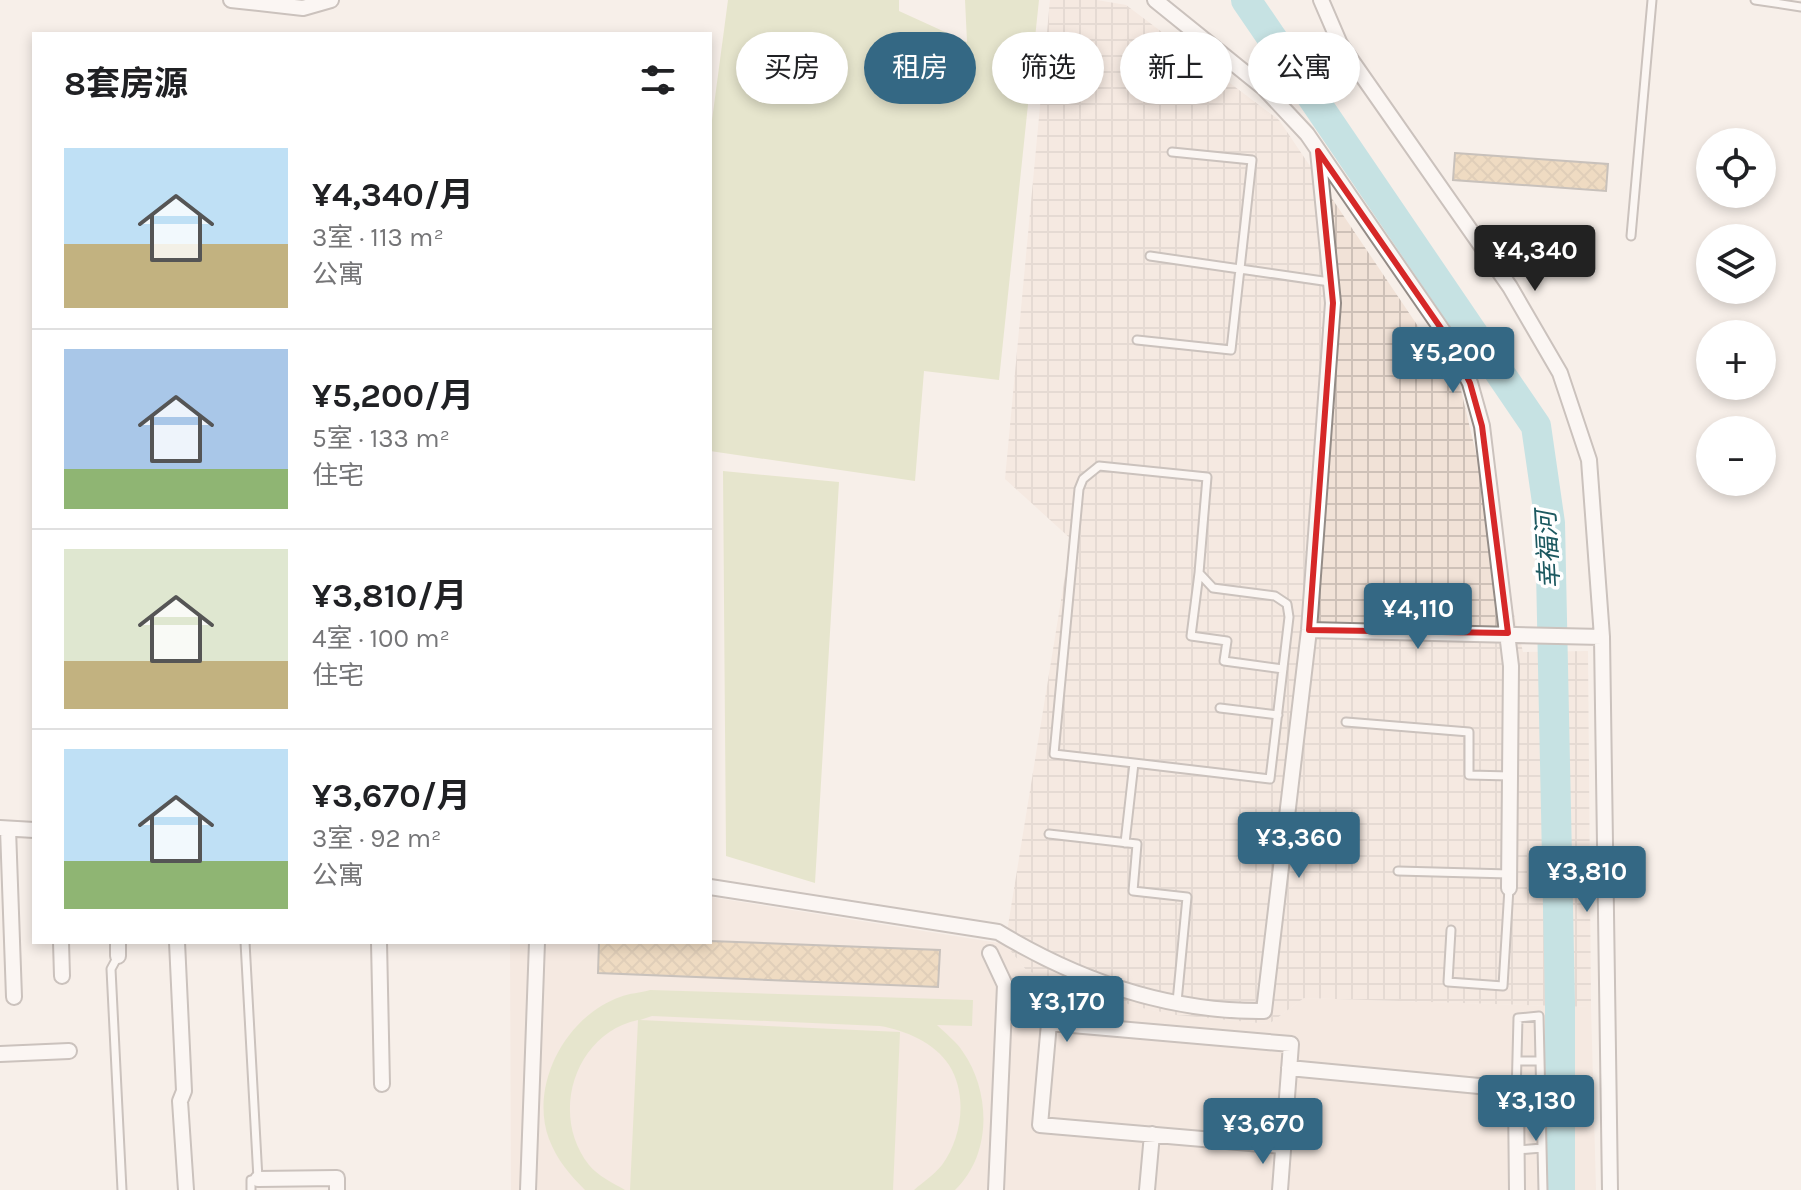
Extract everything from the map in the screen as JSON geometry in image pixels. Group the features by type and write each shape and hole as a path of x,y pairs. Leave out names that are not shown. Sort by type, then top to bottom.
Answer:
{"street":[{"path":"231,0 303,8 331,0"},
{"path":"1155,0 1213,50 1264,88 1307,134 1445,334 1470,383 1482,426 1511,666 1509,881"},
{"path":"1321,0 1340,44 1510,287 1560,373 1589,460 1602,637 1610,1190"},
{"path":"712,887 998,932 1030,951 1121,991 1222,1011 1264,1011 1309,630 1333,303 1318,151"},
{"path":"1309,630 1602,637"},
{"path":"14,997 4,829 32,830"},
{"path":"61,944 62,976"},
{"path":"177,944 184,1091 180,1101 186,1190"},
{"path":"379,944 382,1084"},
{"path":"528,1190 537,944"},
{"path":"990,953 1005,985 996,1190"},
{"path":"1280,1190 1291,1044 1049,1023 1040,1125 1283,1146"},
{"path":"0,1054 69,1051"},
{"path":"1289,1068 1479,1086"},
{"path":"1516,1097 1517,1190"},
{"path":"1147,1190 1152,1134"},
{"path":"255,1184 337,1178 337,1190"}],"lane":[{"path":"1631,236 1652,0"},
{"path":"1755,0 1801,7"},
{"path":"1137,340 1231,350 1252,160 1172,152"},
{"path":"1150,256 1332,282"},
{"path":"1199,573 1213,588 1275,596 1287,604 1289,617 1278,715 1270,779 1054,754 1079,489 1083,479 1099,466 1207,477 1191,636 1227,641 1224,661 1283,669"},
{"path":"1220,708 1278,715"},
{"path":"1346,722 1469,732 1469,775 1510,776"},
{"path":"1125,843 1134,763"},
{"path":"1049,834 1137,844 1133,891 1187,897 1177,1002"},
{"path":"1398,871 1509,881 1503,986 1448,982 1451,930"},
{"path":"245,944 255,1184"},
{"path":"118,949 111,969 122,1190"},
{"path":"1516,1097 1518,1018 1539,1016 1543,1190"},
{"path":"1517,1061 1540,1061"},
{"path":"1517,1150 1542,1148"}],"highlighted area":[{"path":"1318,151 1445,334 1470,383 1482,426 1508,633 1309,630 1333,303"}],"shaded area":[{"path":"1050,0 1097,0 1126,5 1162,32 1120,32 1120,104 1232,104 1232,85 1248,97 1248,104 1258,104 1279,120 1461,390 1523,652 1588,651 1591,1007 1304,998 1269,1024 1176,1015 1132,1006 1114,997 1027,971 1005,944 1071,539 1005,479 1040,104 1104,104 1104,32 1047,32"},
{"path":"712,897 1005,944 1027,971 1114,997 1132,1006 1176,1015 1269,1024 1304,998 1591,1007 1596,1190 511,1190 510,944 712,944"}],"green space":[{"path":"728,0 899,0 899,11 945,32 864,32 864,104 976,104 976,32 967,32 965,0 1039,0 1036,32 992,32 992,104 1028,104 999,380 924,371 915,481 712,451 712,120"},
{"path":"723,471 839,482 815,883 726,856"},
{"path":"650,990 973,1000 972,1026 937,1025 963,1052 979,1086 983,1104 981,1142 967,1176 955,1190 914,1190 939,1169 949,1154 960,1116 959,1089 949,1065 936,1050 919,1039 899,1031 880,1026 652,1016 640,1020 900,1032 893,1190 630,1190 638,1020 616,1028 598,1041 584,1058 575,1079 570,1101 571,1123 577,1145 593,1169 625,1190 585,1190 564,1167 549,1139 544,1118 548,1075 569,1036 583,1020 620,997"}],"building":[{"path":"1455,153 1608,164 1606,191 1453,180"},
{"path":"712,941 940,950 938,987 598,973 599,944 712,944"}],"waterway":[{"name":"幸福河","path":"1246,0 1536,426 1550,523 1560,1003 1560,1190"}]}
